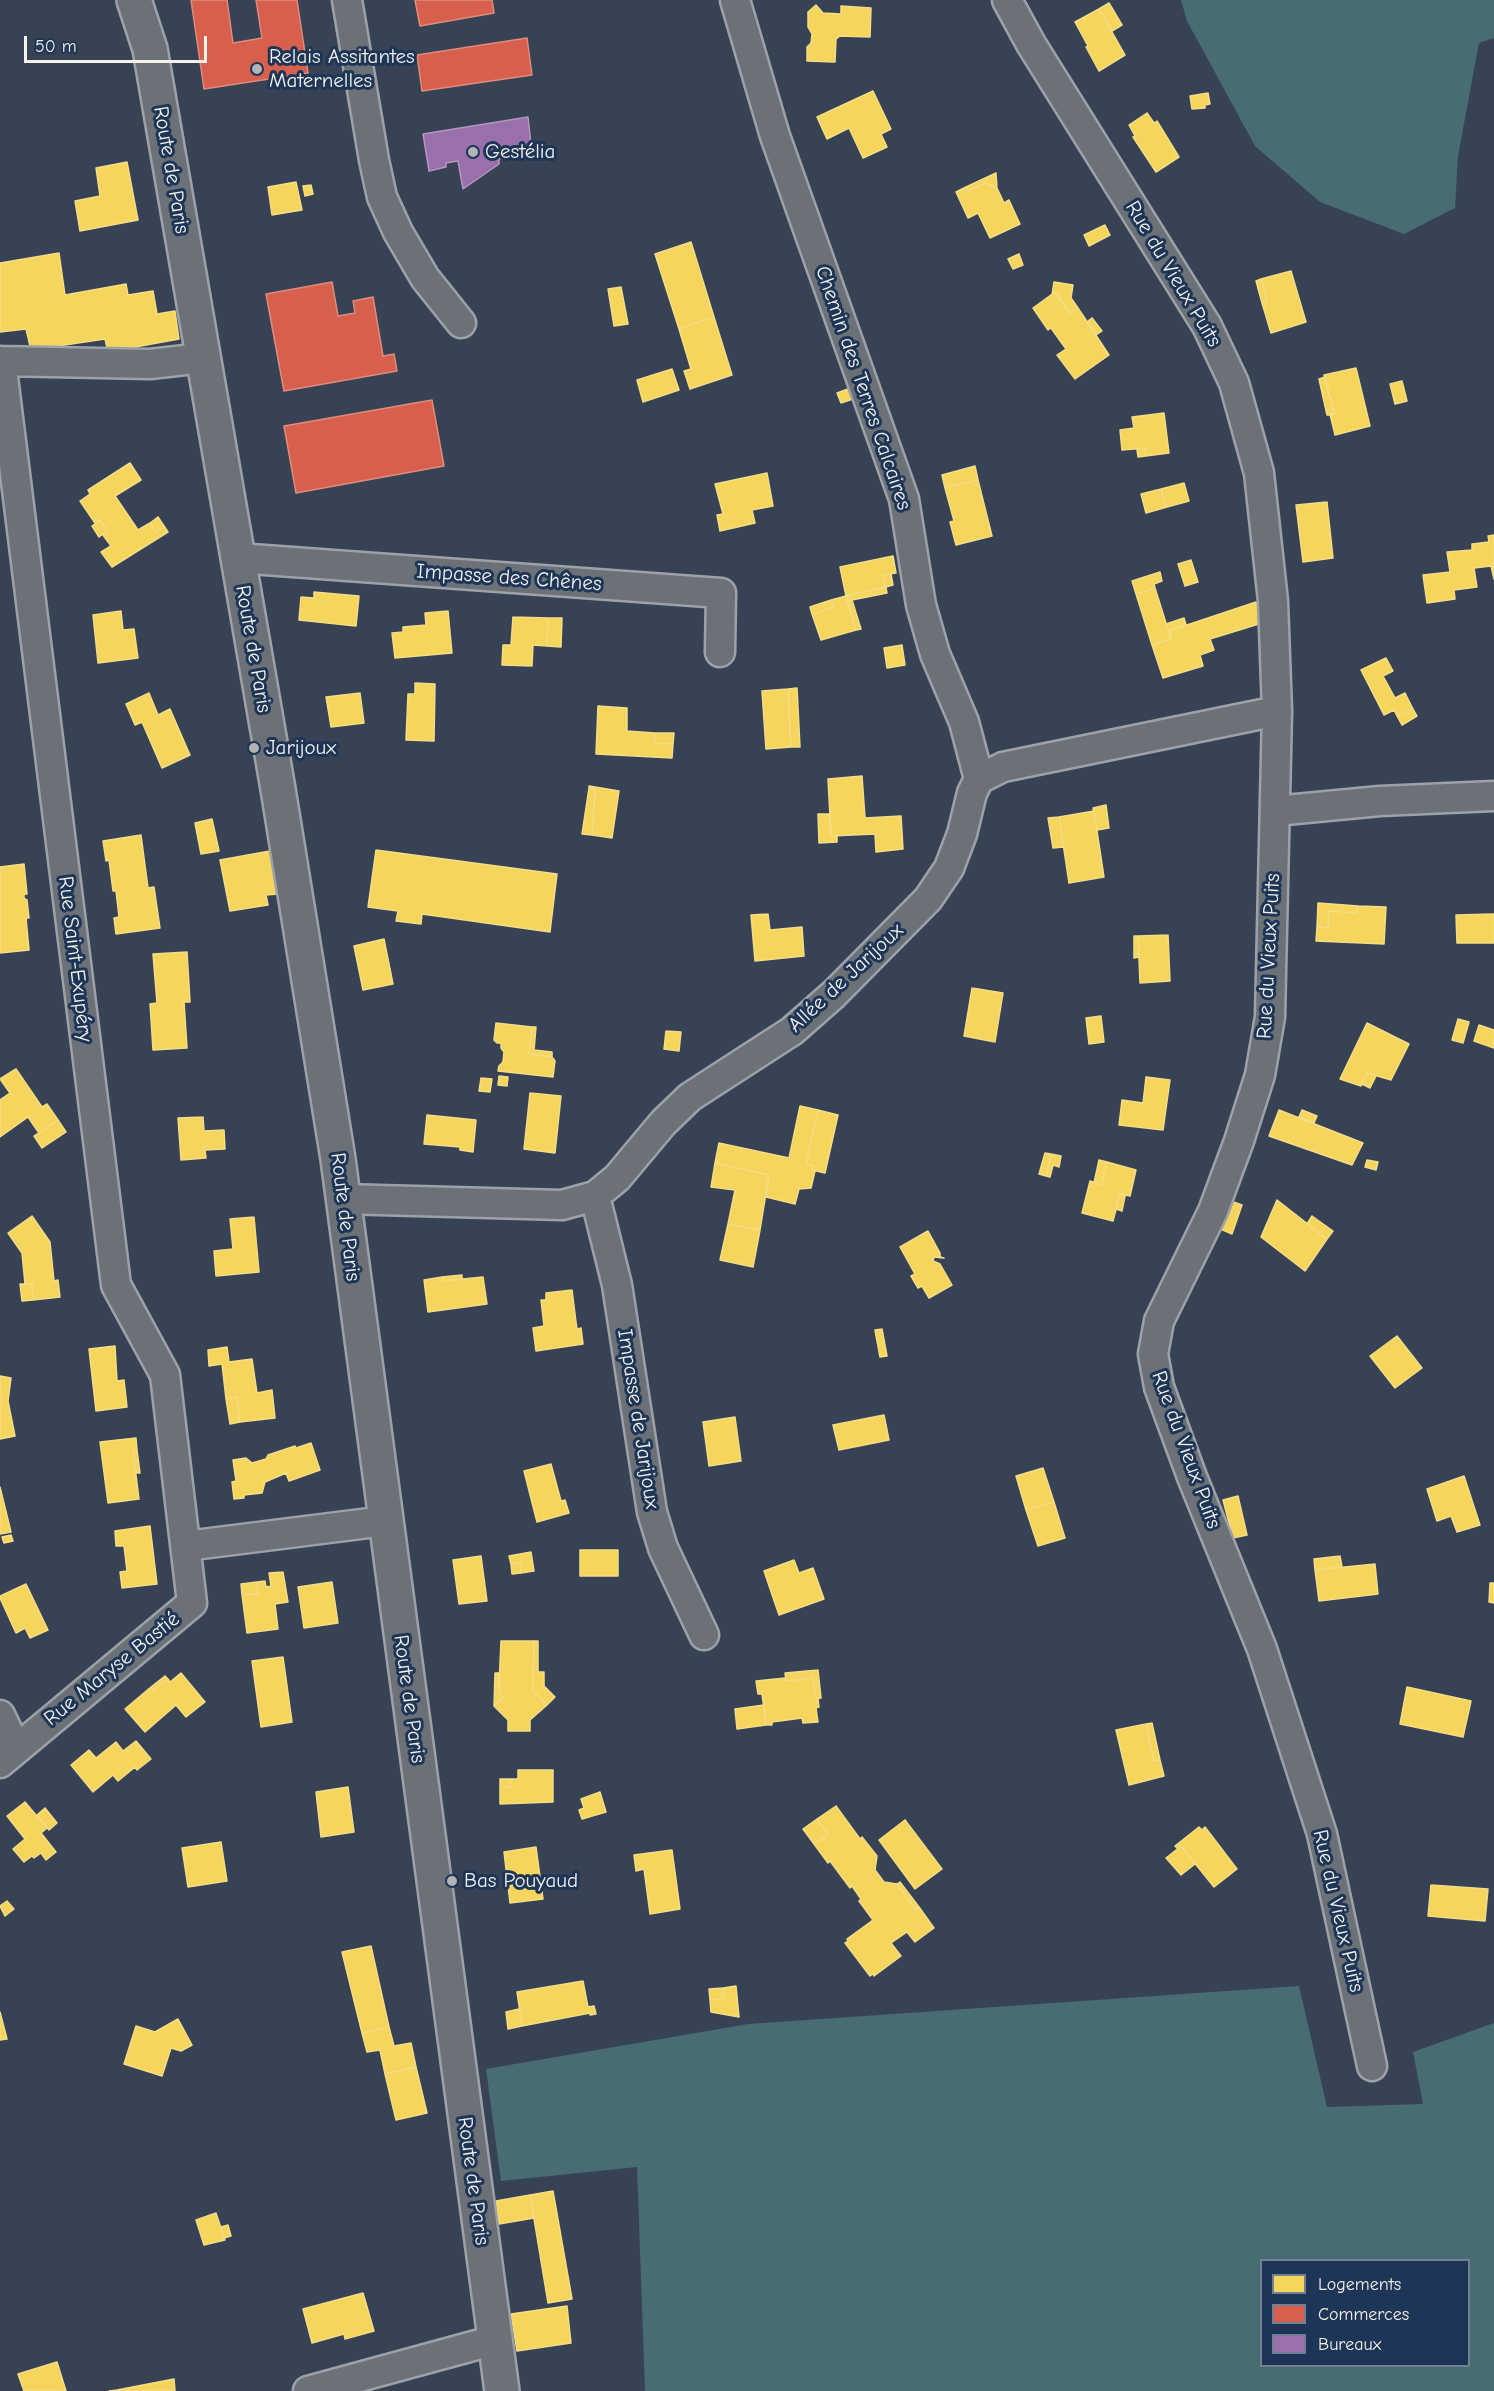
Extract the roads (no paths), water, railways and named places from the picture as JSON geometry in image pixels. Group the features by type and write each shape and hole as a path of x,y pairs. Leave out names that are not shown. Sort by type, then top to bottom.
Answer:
{"main road":[{"name":"Route de Paris","path":"134,0 150,49 288,849 338,1160 502,2391"},
{"name":"Route de Paris","path":"150,0 150,49"}],"street":[{"path":"347,0 382,197 398,232 425,278 461,323"},
{"name":"Chemin des Terres Calcaires","path":"735,0 775,136 904,499 921,605 935,654 964,722 979,779"},
{"name":"Rue du Vieux Puits","path":"1007,0 1031,44 1207,326 1234,383 1259,473 1273,601 1277,711 1270,1017 1260,1075 1239,1141 1213,1211 1158,1321 1153,1354 1159,1387 1192,1477 1262,1649 1322,1834 1372,2066"},
{"path":"1,361 150,364 203,358"},
{"name":"Rue Saint-Exupéry","path":"1,361 116,1285 165,1375 186,1546"},
{"name":"Impasse des Chênes","path":"237,558 721,593 720,652"},
{"path":"979,779 1003,767 1277,711"},
{"name":"Allée de Jarijoux","path":"342,1198 562,1205 595,1196 617,1178 663,1123 690,1097 792,1031 834,994 928,899 949,868 962,834 972,793 979,779"},
{"path":"1275,811 1380,801 1494,796"},
{"name":"Impasse de Jarijoux","path":"595,1196 616,1285 652,1512 663,1548 704,1635"},
{"path":"186,1546 385,1521"},
{"name":"Rue Maryse Bastié","path":"8,1756 192,1603 186,1546"},
{"path":"0,1715 8,1756"},
{"path":"308,2391 495,2340"}],"place":[{"name":"Relais Assitantes Maternelles","path":"257,69"},
{"name":"Gestélia","path":"473,152"},
{"name":"Jarijoux","path":"254,748"},
{"name":"Bas Pouyaud","path":"452,1881"}]}
